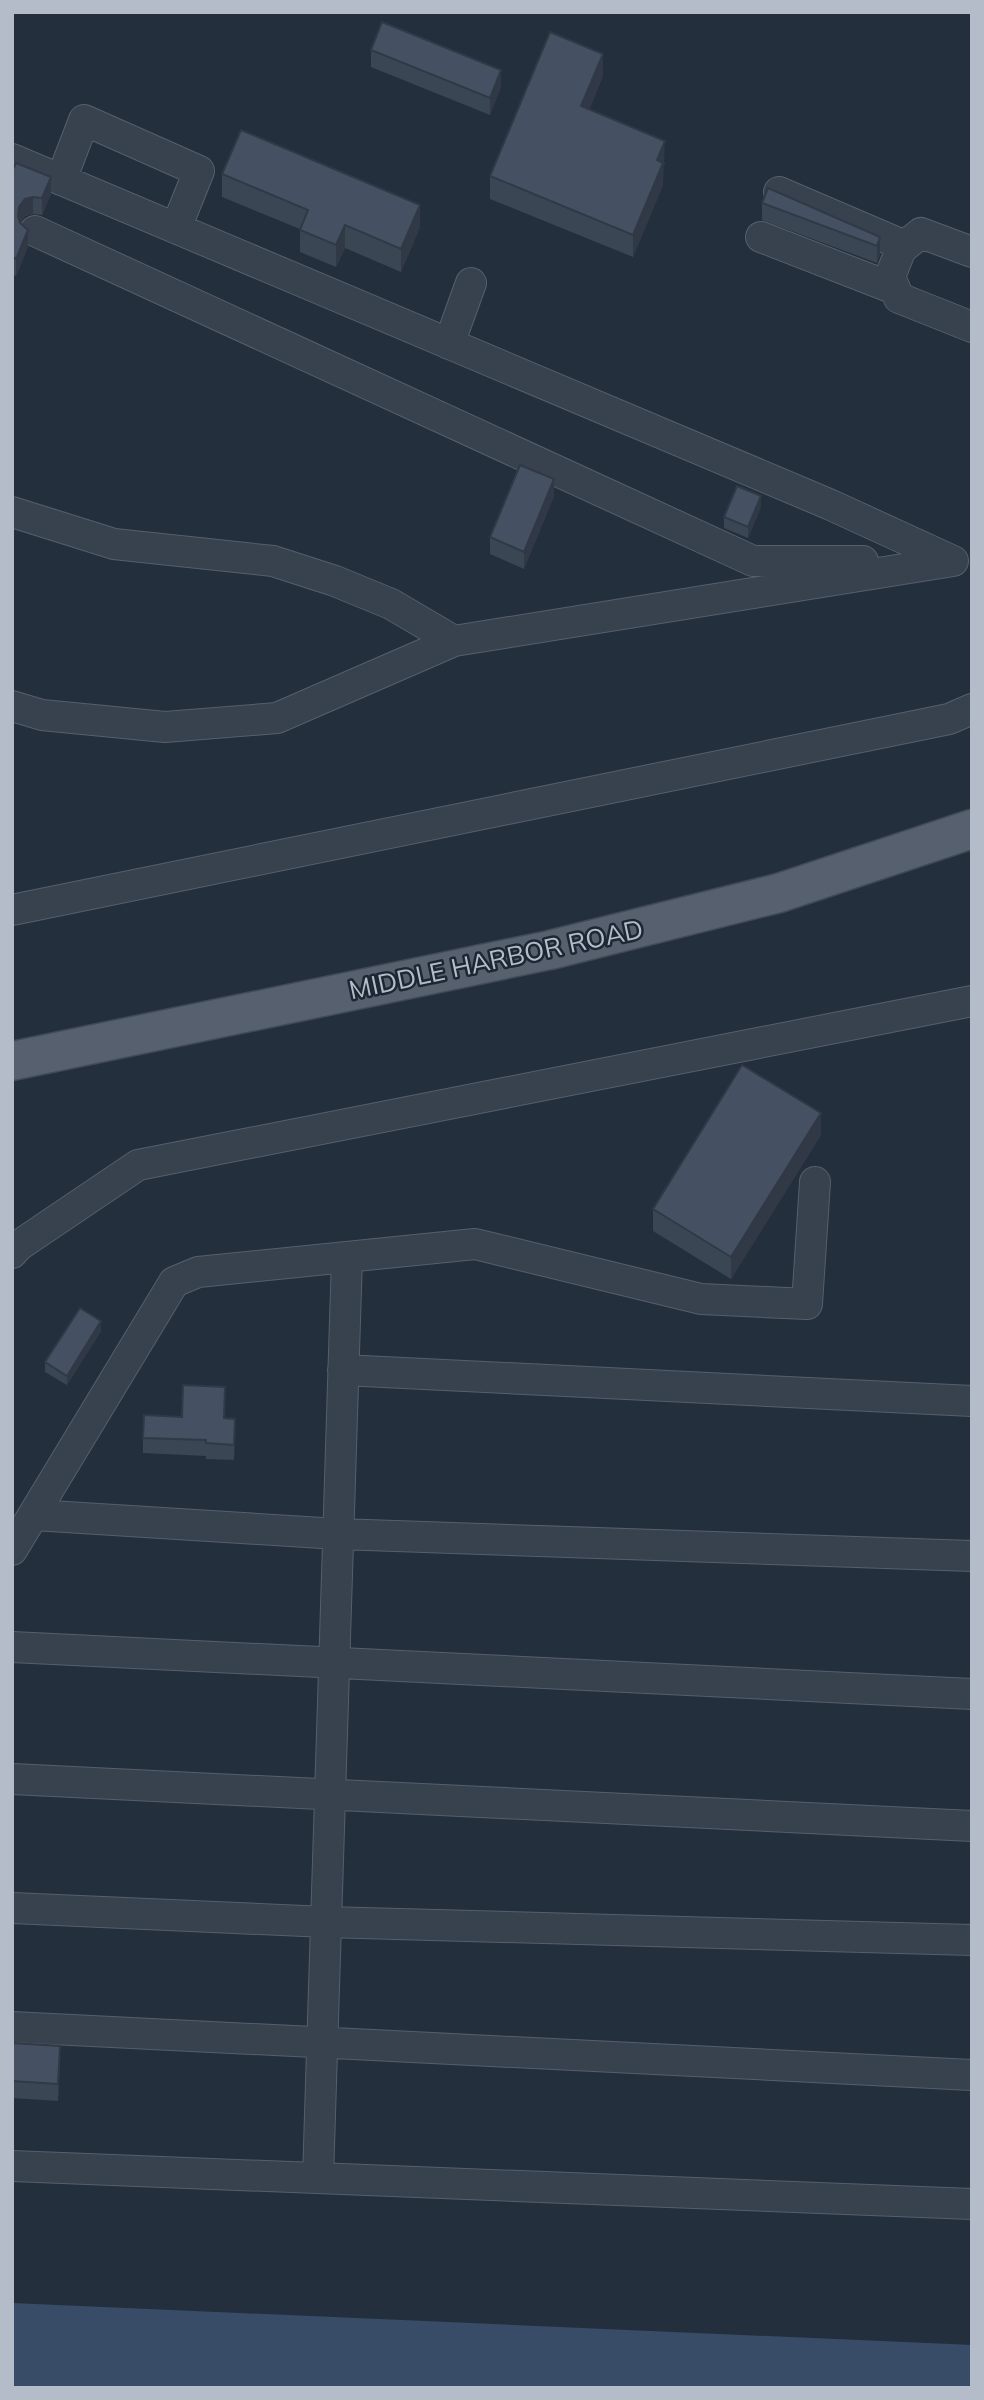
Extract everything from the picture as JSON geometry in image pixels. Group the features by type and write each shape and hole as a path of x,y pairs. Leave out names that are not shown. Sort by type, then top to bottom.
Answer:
{"main road":[{"name":"MIDDLE HARBOR ROAD","path":"12,1061 550,950 779,893 972,829"}],"lane":[{"path":"61,180 84,120 200,171 176,229"},
{"path":"12,159 963,561"},
{"path":"779,192 905,246"},
{"path":"35,231 753,561 963,561"},
{"path":"972,253 921,233 901,249 890,277 900,298 972,327"},
{"path":"761,237 895,289"},
{"path":"449,344 471,283"},
{"path":"12,512 114,544 273,561 335,581 391,604 454,641"},
{"path":"12,706 42,715 165,727 277,718 454,641 963,561"},
{"path":"12,910 949,719 972,709"},
{"path":"12,1253 18,1246 138,1165 972,1001"},
{"path":"12,1550 174,1282 198,1272 475,1244 701,1299 807,1304 815,1182"},
{"path":"318,2178 347,1257"},
{"path":"343,1370 972,1401"},
{"path":"34,1515 338,1534 972,1556"},
{"path":"12,1647 972,1694"},
{"path":"12,1779 972,1826"},
{"path":"12,1908 326,1922 972,1940"},
{"path":"12,2027 972,2075"},
{"path":"12,2166 972,2204"}],"water":[{"path":"12,2303 972,2345 972,2388 12,2388"}],"building":[{"path":"382,22 501,70 490,98 371,50"},
{"path":"550,32 603,54 581,106 665,141 657,160 663,163 633,235 490,176"},
{"path":"241,130 420,205 401,249 345,225 336,245 300,230 308,210 222,174"},
{"path":"16,163 51,177 42,198 25,199 19,207 20,223 28,230 16,259 12,257 12,171"},
{"path":"768,188 880,237 877,246 762,203"},
{"path":"520,465 554,479 524,552 490,537"},
{"path":"737,486 761,496 748,527 724,517"},
{"path":"742,1065 821,1113 731,1257 653,1209"},
{"path":"80,1308 101,1321 67,1376 45,1362"},
{"path":"183,1385 225,1387 224,1418 235,1419 234,1445 206,1443 206,1440 143,1438 144,1415 182,1417"},
{"path":"12,2043 60,2046 58,2084 12,2081"}]}
